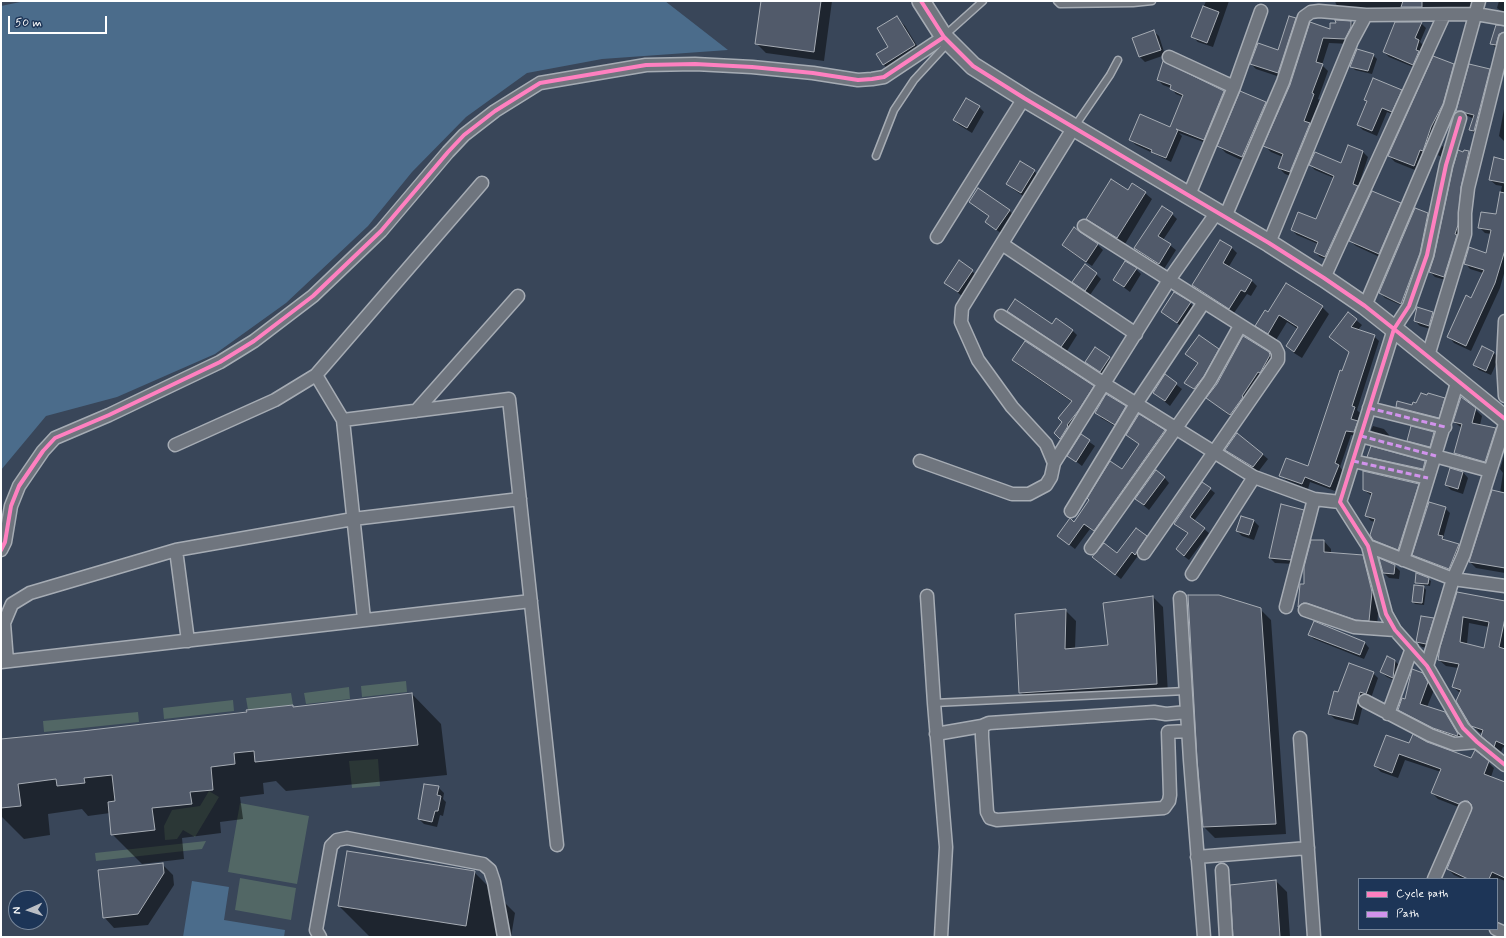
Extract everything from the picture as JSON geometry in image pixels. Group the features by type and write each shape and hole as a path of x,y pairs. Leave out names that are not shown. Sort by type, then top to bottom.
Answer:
{"street":[{"path":"921,1 946,39 973,66 1024,98 1269,243 1324,278 1365,306 1505,419"},
{"path":"1365,306 1450,106 1479,1"},
{"path":"1189,195 1234,87 1261,11"},
{"path":"920,461 1012,494 1029,494 1046,485 1051,477 1054,463 1169,280 1221,215 1283,82 1304,17 1311,12 1319,11 1366,15 1476,14 1505,19"},
{"path":"1269,243 1352,41 1366,15"},
{"path":"1324,278 1444,15"},
{"path":"1,550 5,542 11,506 19,486 43,451 55,438 109,415 220,362 254,341 313,296 381,231 464,135 494,111 540,82 646,64 695,64 752,67 813,73 858,80 872,79 884,77 946,39"},
{"path":"1428,356 1465,234 1465,213 1468,188 1505,39"},
{"path":"1168,57 1234,87"},
{"path":"937,237 1024,98"},
{"path":"1340,502 1394,329 1408,306 1427,255 1445,172 1460,118"},
{"path":"1054,463 1046,444 1012,407 978,360 961,322 962,308 1074,127"},
{"path":"175,445 275,400 316,375 482,183"},
{"path":"1084,226 1275,347 1278,353 1278,360 1144,553"},
{"path":"1002,244 1136,334"},
{"path":"416,411 518,296"},
{"path":"1071,510 1136,404 1204,302"},
{"path":"1001,316 1103,383 1254,477 1314,499 1340,502"},
{"path":"1505,321 1503,362 1505,396"},
{"path":"1092,548 1210,380 1240,326"},
{"path":"316,375 343,420 364,619"},
{"path":"1403,560 1445,427 1458,380"},
{"path":"343,420 509,399 557,845"},
{"path":"1369,408 1445,427"},
{"path":"1427,666 1453,579 1464,554 1505,424"},
{"path":"1361,436 1490,471"},
{"path":"1353,461 1428,478"},
{"path":"1192,574 1254,477"},
{"path":"520,499 354,518 176,550 30,593 12,604 4,623 4,661 531,601"},
{"path":"1286,607 1314,499"},
{"path":"1340,502 1368,546 1386,614 1395,630 1427,666 1463,728 1477,742 1504,761"},
{"path":"1368,546 1453,579 1505,586"},
{"path":"176,550 188,641"},
{"path":"927,596 936,734 946,847 941,937"},
{"path":"1180,598 1188,730 1204,937"},
{"path":"1305,610 1354,626 1395,630"},
{"path":"1388,714 1412,648"},
{"path":"1364,701 1430,735 1454,744 1477,742"},
{"path":"936,734 982,726 989,723 1146,712 1159,712 1166,714 1187,712"},
{"path":"982,726 987,812 990,818 997,820 1164,808 1170,801 1166,714"},
{"path":"1168,732 1188,730"},
{"path":"1300,738 1314,937"},
{"path":"1434,878 1465,808"},
{"path":"320,937 316,930 331,846 337,840 347,838 483,864 490,870 494,882 504,937"},
{"path":"1198,857 1308,848"},
{"path":"1222,870 1226,937"}],"lane":[{"path":"876,156 894,110 914,80 946,39 983,1"},
{"path":"1057,1 1060,4 1152,1"},
{"path":"1074,127 1110,75 1118,60"},
{"path":"934,703 1186,691"}],"green space":[{"path":"406,681 407,692 362,697 361,686"},
{"path":"349,687 350,699 306,704 304,693"},
{"path":"291,693 293,705 248,710 246,698"},
{"path":"233,700 234,711 164,719 163,708"},
{"path":"138,712 139,722 44,732 43,721"},
{"path":"378,759 380,786 352,788 349,761"},
{"path":"209,791 219,797 195,837 183,830 177,839 165,840 164,826 172,810 200,806"},
{"path":"240,803 309,816 297,884 228,872"},
{"path":"206,841 202,849 96,861 95,853"},
{"path":"240,878 296,888 291,920 235,910"}],"water":[{"path":"25,1 665,1 728,50 602,59 527,73 466,117 412,172 368,226 286,303 215,354 117,397 46,416 1,470 1,6"},
{"path":"192,881 229,887 224,920 285,930 284,937 183,937"}],"building":[{"path":"761,1 821,1 814,52 755,44"},
{"path":"1403,1 1422,1 1422,7 1401,7"},
{"path":"1203,6 1219,12 1207,43 1191,37"},
{"path":"897,16 915,45 883,65 876,54 888,47 877,28"},
{"path":"1289,16 1296,18 1278,73 1250,64 1258,43 1278,50"},
{"path":"1335,20 1351,21 1351,27 1345,39 1323,38 1316,62 1323,64 1312,93 1314,94 1304,121 1310,123 1290,172 1278,168 1283,154 1263,146 1290,85 1310,22 1330,29 1330,23 1336,23"},
{"path":"1395,22 1422,22 1415,38 1419,40 1416,50 1419,51 1413,65 1383,52"},
{"path":"1496,25 1505,26 1505,32 1499,34 1496,45 1490,44"},
{"path":"1154,30 1161,50 1139,57 1132,38"},
{"path":"1357,49 1374,54 1368,71 1350,67"},
{"path":"1433,56 1454,64 1443,104 1431,127 1423,151 1420,150 1414,166 1388,156"},
{"path":"1163,61 1224,91 1204,140 1176,129 1178,130 1166,158 1129,140 1140,114 1170,127 1183,95 1170,89 1171,85 1157,80"},
{"path":"1469,64 1490,69 1474,131 1469,130 1474,115 1462,111 1456,111"},
{"path":"1373,78 1402,90 1392,112 1382,108 1372,131 1357,125 1367,101 1364,100"},
{"path":"1240,91 1266,102 1242,157 1217,146"},
{"path":"966,98 980,106 967,128 953,120"},
{"path":"1348,145 1363,151 1353,184 1358,186 1325,257 1314,252 1318,242 1291,230 1298,212 1316,219 1334,176 1309,165 1315,152 1341,163"},
{"path":"1458,150 1463,152 1464,150 1469,151 1461,187 1458,225 1455,234 1457,235 1444,277 1429,272 1434,257"},
{"path":"1494,157 1505,160 1505,183 1489,180"},
{"path":"1020,161 1035,170 1021,193 1006,184"},
{"path":"1111,179 1128,190 1132,183 1146,192 1117,238 1086,219"},
{"path":"978,188 1010,210 996,230 985,222 989,216 969,202"},
{"path":"1372,191 1401,203 1379,254 1349,241"},
{"path":"1500,192 1505,193 1505,250 1495,283 1466,346 1447,337 1466,295 1471,298 1484,270 1464,264 1469,247 1486,253 1491,230 1478,228 1481,212 1496,214"},
{"path":"1162,206 1173,213 1158,236 1171,244 1159,264 1134,248"},
{"path":"1415,208 1428,213 1420,253 1401,304 1379,293"},
{"path":"1074,227 1098,244 1086,262 1062,245"},
{"path":"1220,240 1232,247 1223,263 1252,280 1245,292 1241,290 1229,309 1192,285"},
{"path":"959,260 973,270 958,292 944,283"},
{"path":"1125,261 1137,268 1124,287 1113,280"},
{"path":"1085,264 1097,273 1085,291 1072,282"},
{"path":"1286,283 1323,306 1294,352 1286,346 1298,327 1279,315 1268,334 1255,326 1265,310 1268,312"},
{"path":"1174,292 1191,302 1177,323 1161,312"},
{"path":"1015,299 1052,324 1056,318 1073,330 1061,347 1007,311"},
{"path":"1417,307 1433,312 1429,326 1414,321"},
{"path":"1348,312 1357,319 1351,327 1375,335 1352,406 1355,407 1351,419 1358,421 1354,432 1346,431 1335,463 1339,465 1330,487 1305,477 1302,484 1279,476 1286,458 1308,466 1340,370 1342,371 1349,352 1329,337"},
{"path":"1199,335 1219,349 1204,376 1194,389 1184,383 1198,363 1185,354"},
{"path":"1243,336 1269,352 1270,355 1260,373 1258,372 1230,415 1206,398 1217,384"},
{"path":"1025,341 1094,386 1067,425 1068,426 1060,439 1054,433 1062,422 1058,418 1072,401 1012,360"},
{"path":"1482,346 1494,352 1486,371 1473,365"},
{"path":"1095,347 1110,357 1100,372 1085,362"},
{"path":"1165,374 1177,383 1165,401 1153,393"},
{"path":"1421,393 1427,395 1428,393 1445,398 1439,418 1396,407 1397,401 1412,405 1413,402 1416,403"},
{"path":"1106,394 1126,406 1115,425 1095,413"},
{"path":"1461,397 1476,408 1472,423 1496,428 1485,462 1454,453 1462,424 1453,422"},
{"path":"1139,414 1165,430 1094,531 1084,524 1069,545 1057,536 1070,518 1074,522 1089,500 1087,498 1110,461 1122,469 1139,444 1126,435"},
{"path":"1411,426 1434,432 1430,447 1407,441"},
{"path":"1237,433 1263,454 1253,467 1225,450"},
{"path":"1081,434 1090,440 1076,462 1067,456"},
{"path":"1371,446 1425,461 1423,469 1367,457"},
{"path":"1450,468 1463,472 1458,489 1445,485"},
{"path":"1156,470 1165,477 1144,505 1135,499"},
{"path":"1363,471 1419,484 1398,550 1373,540 1370,535 1375,519 1365,516 1372,493 1363,490"},
{"path":"1202,482 1211,488 1190,517 1205,528 1184,556 1176,549 1188,533 1174,524"},
{"path":"1492,490 1505,493 1505,568 1469,562"},
{"path":"1429,502 1446,507 1438,535 1443,536 1442,539 1459,544 1449,569 1412,555"},
{"path":"1281,504 1304,510 1291,560 1269,558"},
{"path":"1241,516 1254,520 1249,535 1236,531"},
{"path":"1136,528 1147,536 1135,555 1132,552 1115,575 1092,557 1104,543 1117,553"},
{"path":"1311,540 1324,540 1324,552 1363,555 1372,592 1369,621 1356,620 1307,603 1303,603 1298,607 1300,584 1304,584 1304,567"},
{"path":"1379,558 1395,565 1394,574 1383,573"},
{"path":"1416,573 1429,578 1428,584 1415,583"},
{"path":"1414,585 1424,586 1422,603 1412,602"},
{"path":"1457,592 1505,601 1505,618 1499,647 1505,649 1505,745 1496,741 1494,747 1481,736 1483,730 1471,726 1469,723 1456,701 1461,690 1452,687 1459,664 1438,660 1440,647","holes":["1463,617 1489,622 1484,648 1460,642"]},
{"path":"1188,595 1219,595 1261,608 1276,824 1203,827 1197,759"},
{"path":"1153,596 1157,684 1019,693 1015,614 1066,609 1065,649 1108,645 1103,603"},
{"path":"1421,616 1434,618 1426,644 1416,642"},
{"path":"1314,621 1365,642 1360,655 1308,635"},
{"path":"1387,656 1395,660 1393,678 1380,672"},
{"path":"1349,663 1374,672 1366,694 1360,692 1353,720 1328,714 1334,691 1338,692"},
{"path":"1412,669 1423,673 1428,682 1420,704 1445,712 1458,734 1457,736 1433,728 1398,710 1402,698 1405,699"},
{"path":"412,693 418,745 255,762 254,751 234,753 235,764 211,767 213,790 190,792 192,804 152,808 155,830 111,835 108,802 115,801 112,775 84,778 85,783 57,786 56,779 18,784 21,806 1,808 1,739 247,712 246,710 293,705 293,707"},
{"path":"1413,734 1427,742 1471,758 1475,750 1489,761 1484,774 1505,782 1505,878 1492,872 1489,878 1466,878 1447,869 1472,808 1471,804 1468,801 1464,801 1459,804 1431,793 1441,769 1399,754 1392,773 1374,766 1386,735 1409,743"},
{"path":"424,784 439,786 437,795 441,796 438,811 435,811 432,822 418,819"},
{"path":"347,851 475,871 466,926 338,906"},
{"path":"163,863 164,873 138,914 103,918 98,870"},
{"path":"1276,880 1280,937 1233,937 1230,885"}],"marked path":[{"path":"1369,408 1445,427"},
{"path":"1361,436 1436,456"},
{"path":"1353,461 1428,478"}],"cycle path":[{"path":"921,1 944,37 973,66 1024,98 1269,243 1324,278 1365,306 1505,419"},
{"path":"1,550 5,542 11,506 19,486 43,451 55,438 109,415 220,362 254,341 313,296 381,231 464,135 495,111 540,83 646,65 695,64 752,67 813,73 858,80 872,79 884,77 944,37"},
{"path":"1460,118 1446,165 1427,255 1409,306 1394,329 1340,502 1368,546 1386,614 1395,630 1427,666 1463,728 1477,742 1505,765"}]}
